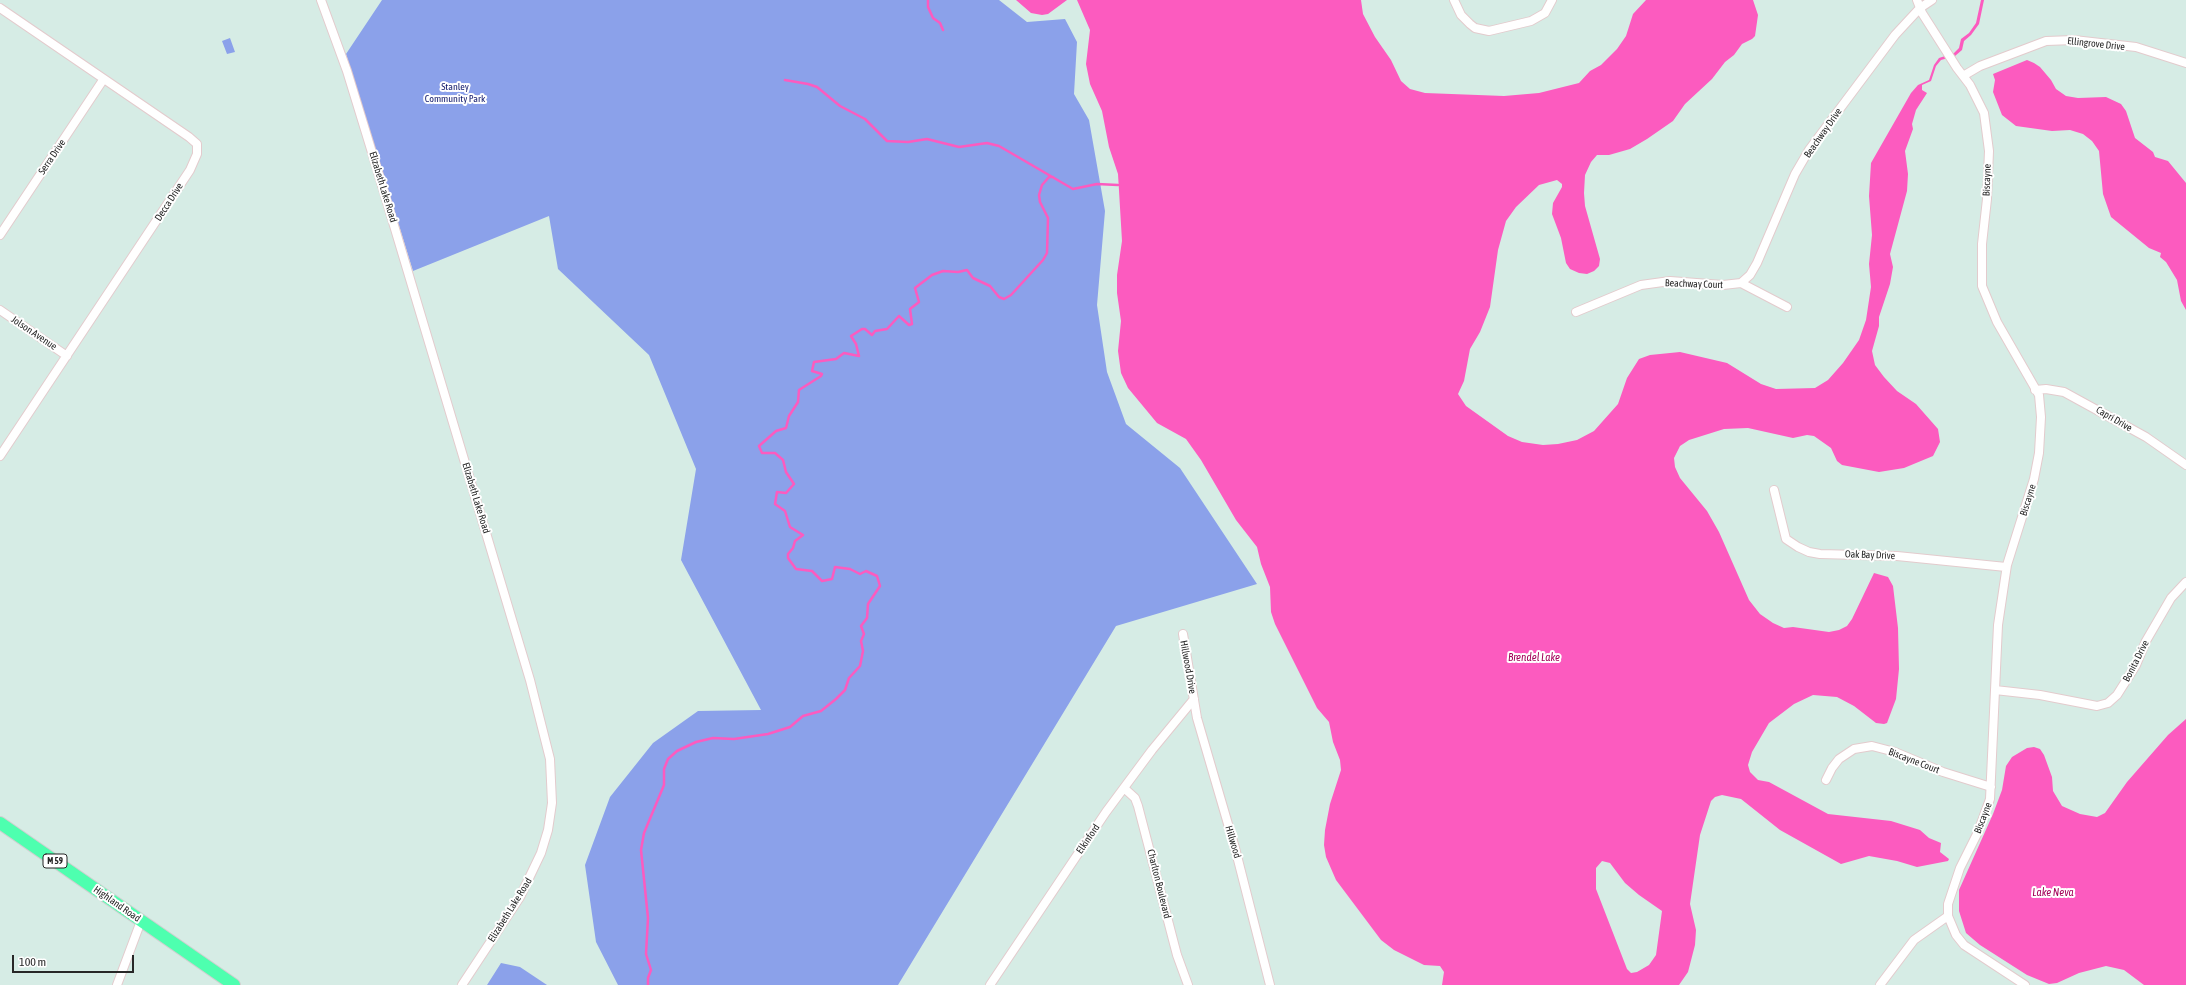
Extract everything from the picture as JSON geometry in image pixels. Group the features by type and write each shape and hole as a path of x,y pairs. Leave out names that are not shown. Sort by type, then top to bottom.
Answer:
{"highway":[{"name":"Highland Road","path":"0,823 234,985"}],"street":[{"name":"Elizabeth Lake Road","path":"321,0 347,71 376,165 528,672 543,726 550,760 551,809 541,853 520,897 462,985"},
{"path":"1454,0 1461,15 1470,24 1475,28 1489,30 1531,21 1545,13 1552,0"},
{"name":"Beachway Drive","path":"1741,283 1750,275 1757,263 1795,174 1810,150 1918,4 1932,0"},
{"name":"Biscayne","path":"1918,4 1957,68 1970,85 1984,113 1989,151 1987,199 1982,244 1982,286 1997,322 2039,395 2041,417 2039,453 2034,479 2006,567 1997,633 1990,798 1978,832 1952,887 1948,904 1948,916 1956,935 1964,945 2025,985"},
{"name":"Decca Drive","path":"0,8 103,80 189,137 197,144 197,154 190,170 0,456"},
{"name":"Ellingrove Drive","path":"1963,76 1980,66 2046,41 2074,40 2136,47 2186,63"},
{"name":"Serra Drive","path":"0,235 103,80"},
{"name":"Beachway Court","path":"1576,312 1641,285 1670,281 1723,285 1741,283"},
{"path":"1741,283 1787,307"},
{"name":"Jolson Avenue","path":"0,310 67,356"},
{"name":"Capri Drive","path":"2035,390 2046,389 2064,392 2146,437 2186,465"},
{"name":"Oak Bay Drive","path":"1774,490 1786,538 1798,547 1809,552 1820,554 1897,556 2006,567"},
{"name":"Bonita Drive","path":"1995,690 2040,695 2096,706 2108,703 2117,695 2136,665 2146,641 2171,598 2186,582"},
{"name":"Hillwood Drive","path":"1183,634 1194,699"},
{"name":"Elkinford","path":"990,985 1124,788 1152,750 1194,699"},
{"name":"Hillwood","path":"1194,699 1197,718 1235,848 1270,985"},
{"name":"Biscayne Court","path":"1826,780 1832,768 1839,759 1854,749 1872,746 1894,752 1943,772 1991,787"},
{"name":"Charlton Boulevard","path":"1124,788 1135,798 1138,806 1177,955 1188,985"},
{"path":"1880,985 1907,948 1922,933 1948,916"},
{"path":"117,985 141,921"}],"green space":[{"name":"Stanley Community Park","path":"382,0 999,0 1027,22 1065,19 1077,42 1074,94 1089,120 1105,211 1097,305 1107,372 1126,424 1180,468 1257,584 1116,626 898,985 618,985 596,942 585,865 610,797 653,743 698,711 761,710 681,560 696,469 649,355 558,269 549,216 413,271 346,54"},
{"path":"230,38 235,52 227,54 222,41"},
{"path":"501,963 520,967 547,985 487,985"}],"water":[{"path":"1016,0 1067,0 1048,14 1042,15 1031,13"},
{"name":"Brendel Lake","path":"1077,0 1361,0 1363,14 1375,37 1391,60 1401,81 1410,89 1425,93 1504,96 1539,93 1579,83 1590,71 1601,65 1617,49 1626,36 1633,14 1646,0 1753,0 1758,15 1755,36 1742,44 1712,79 1685,104 1673,121 1630,149 1609,155 1597,155 1591,162 1585,175 1584,193 1585,206 1600,259 1599,266 1594,271 1587,274 1579,273 1570,269 1566,263 1561,238 1552,214 1553,203 1562,187 1562,184 1557,180 1539,185 1516,207 1506,221 1498,250 1490,307 1480,332 1470,349 1464,381 1458,394 1466,406 1508,436 1522,442 1543,445 1577,440 1594,431 1618,404 1627,378 1639,359 1650,355 1680,352 1727,363 1761,384 1776,389 1815,388 1828,380 1843,363 1859,340 1866,320 1871,287 1869,264 1872,235 1869,196 1871,163 1911,93 1918,85 1929,80 1934,65 1939,58 1954,53 1959,48 1961,39 1969,33 1976,23 1981,0 1984,0 1979,24 1971,35 1964,41 1962,50 1955,56 1941,60 1936,66 1931,81 1922,85 1922,90 1927,93 1916,110 1912,124 1913,129 1905,151 1908,174 1907,191 1890,254 1893,267 1890,284 1879,317 1879,326 1872,351 1875,365 1884,377 1897,391 1916,404 1938,429 1940,442 1933,456 1904,468 1879,472 1842,465 1837,461 1831,448 1814,436 1807,435 1793,438 1748,428 1724,429 1689,440 1680,446 1674,458 1675,467 1680,478 1707,511 1719,532 1749,600 1760,614 1773,623 1784,628 1793,627 1829,632 1839,630 1847,626 1852,619 1874,573 1888,577 1893,586 1898,628 1899,669 1896,699 1887,723 1876,723 1854,706 1837,697 1813,695 1794,704 1769,723 1752,752 1748,765 1750,772 1758,780 1769,782 1828,814 1891,821 1920,830 1929,838 1941,843 1940,852 1949,859 1948,861 1917,867 1897,861 1869,856 1841,864 1780,830 1741,799 1722,795 1715,797 1711,801 1700,835 1690,904 1696,930 1695,945 1688,972 1679,985 1442,985 1444,972 1440,966 1424,965 1394,950 1381,940 1336,880 1326,857 1324,845 1325,830 1330,804 1341,770 1340,760 1333,742 1329,722 1317,708 1275,624 1271,612 1270,587 1261,564 1257,547 1236,520 1201,460 1186,439 1157,423 1128,388 1121,373 1118,351 1121,321 1117,293 1117,275 1122,241 1118,174 1109,147 1102,111 1090,84 1086,64 1090,30","holes":["1602,861 1610,863 1625,883 1662,911 1656,955 1649,965 1637,972 1631,973 1627,969 1596,889 1596,868"]},
{"path":"2027,60 2040,67 2051,80 2056,89 2066,96 2078,98 2106,97 2121,104 2126,111 2135,138 2153,152 2155,157 2168,161 2186,183 2186,310 2181,301 2177,280 2166,262 2160,257 2161,253 2149,248 2111,217 2103,194 2099,151 2092,141 2083,134 2070,130 2052,131 2016,126 2002,115 1993,92 1995,80 1993,74"},
{"name":"Lake Neva","path":"2186,719 2186,985 2144,985 2124,970 2106,966 2079,973 2057,983 2049,984 2027,975 1980,945 1966,933 1959,911 1959,890 1993,814 2002,790 2006,766 2012,757 2027,748 2034,747 2040,749 2044,755 2052,777 2053,791 2062,806 2080,814 2097,817 2105,813 2127,782 2168,735"}],"waterway":[{"path":"928,0 928,7 933,18 940,23 943,30"},
{"path":"785,80 817,87 840,106 865,119 887,141 908,142 927,139 959,147 987,143 999,146 1073,189 1097,184 1118,185"},
{"path":"648,985 648,978 651,970 646,954 648,918 641,850 644,833 664,785 664,769 668,759 677,751 696,742 713,738 734,739 768,734 790,727 803,716 821,711 836,699 845,690 849,678 860,666 863,651 861,641 864,634 861,626 867,618 868,604 880,586 877,576 866,571 860,574 850,569 835,567 832,579 822,581 812,571 796,569 788,558 788,554 793,548 795,541 803,535 790,527 785,511 775,504 777,492 786,493 794,484 786,472 783,460 775,453 762,453 759,446 776,431 786,428 789,416 798,402 799,390 821,376 822,374 812,371 814,362 836,359 844,353 859,356 856,344 851,336 862,329 865,329 872,335 875,331 887,329 899,316 909,325 912,324 910,309 919,302 915,288 932,275 943,271 958,272 967,270 973,278 990,286 999,297 1004,299 1011,295 1043,260 1047,253 1048,218 1040,202 1039,195 1042,185 1049,177 1053,177"}]}
